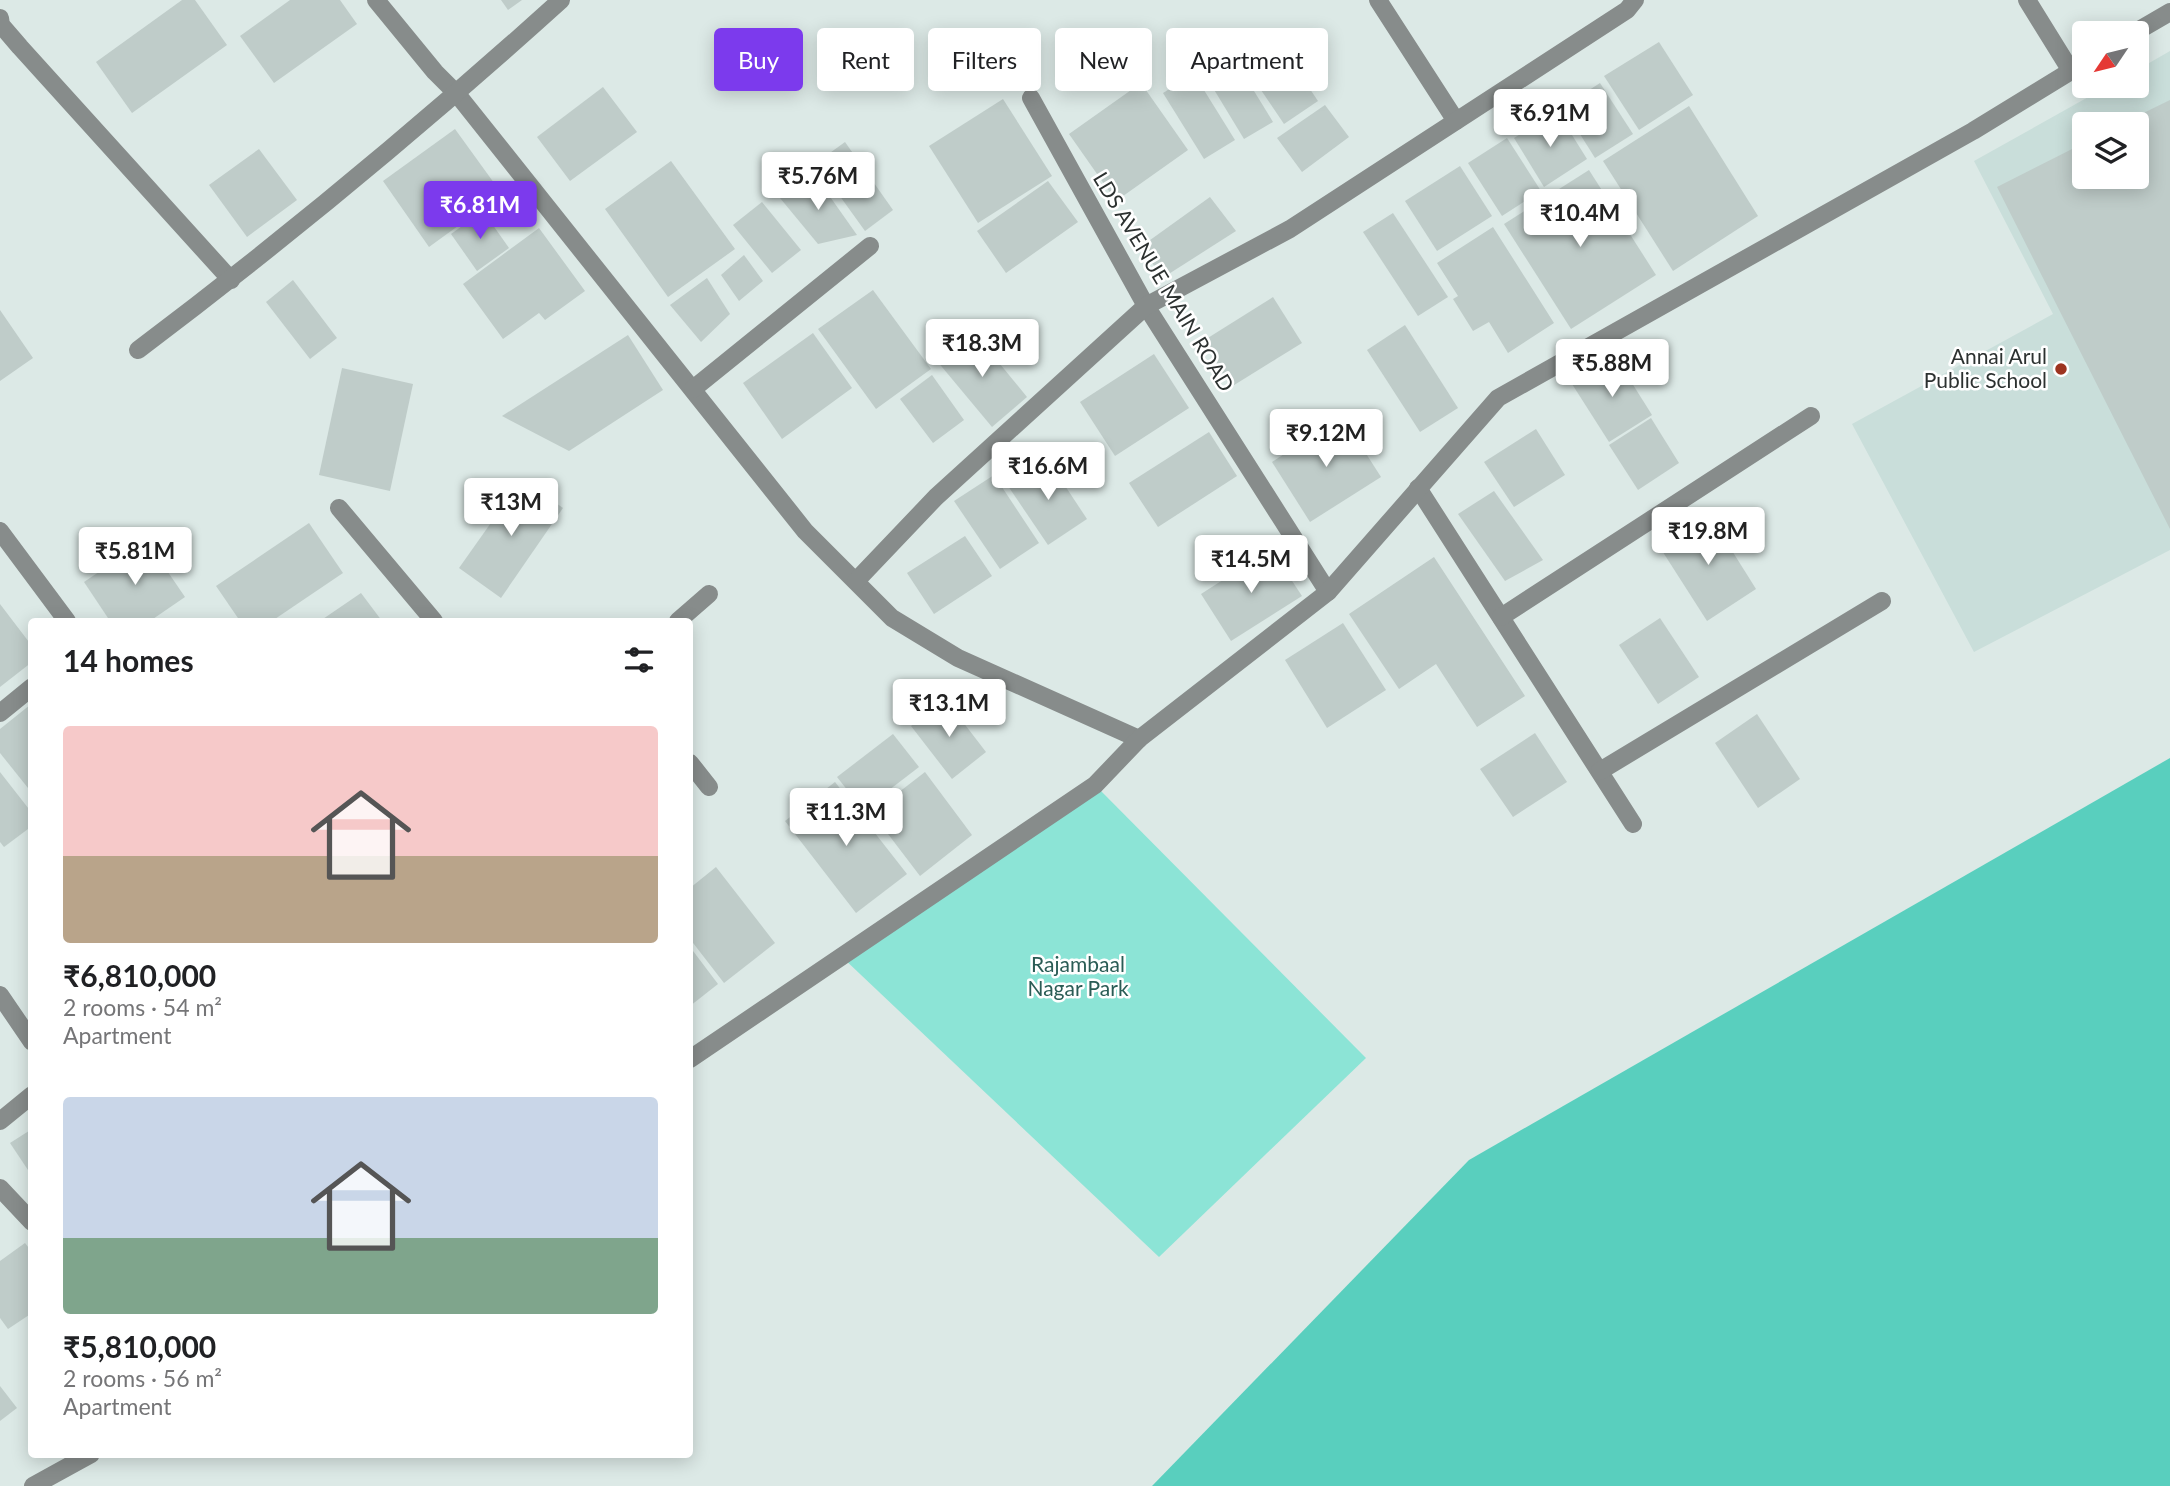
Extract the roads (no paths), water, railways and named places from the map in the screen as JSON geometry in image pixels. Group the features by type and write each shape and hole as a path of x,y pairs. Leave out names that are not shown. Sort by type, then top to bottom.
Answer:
{"street":[{"path":"376,0 435,72 457,94 805,531 892,618 958,658 1139,738"},
{"path":"138,350 231,280 457,94 561,0"},
{"path":"1378,0 1456,121"},
{"path":"856,581 946,488 1146,306 1290,229 1628,10 1635,0"},
{"path":"2027,0 2072,59"},
{"path":"2149,24 2170,12"},
{"path":"0,18 1,25 20,47 231,280"},
{"path":"693,1057 1095,785 1139,738 1328,592 1498,398 1973,131 2072,71"},
{"name":"LDS AVENUE MAIN ROAD","path":"1031,98 1146,306 1328,592"},
{"path":"693,389 870,246"},
{"path":"1501,617 1811,416"},
{"path":"1418,488 1633,824"},
{"path":"339,508 431,618"},
{"path":"0,531 65,618"},
{"path":"681,618 709,594"},
{"path":"1600,772 1881,601"},
{"path":"0,713 28,690"},
{"path":"693,767 709,787"},
{"path":"0,995 28,1036"},
{"path":"0,1121 28,1098"},
{"path":"0,1188 28,1219"},
{"path":"33,1486 85,1458"}],"place":[{"name":"Annai Arul Public School","path":"2061,369"}],"park label":[{"name":"Rajambaal Nagar Park","path":"1078,977"}]}
